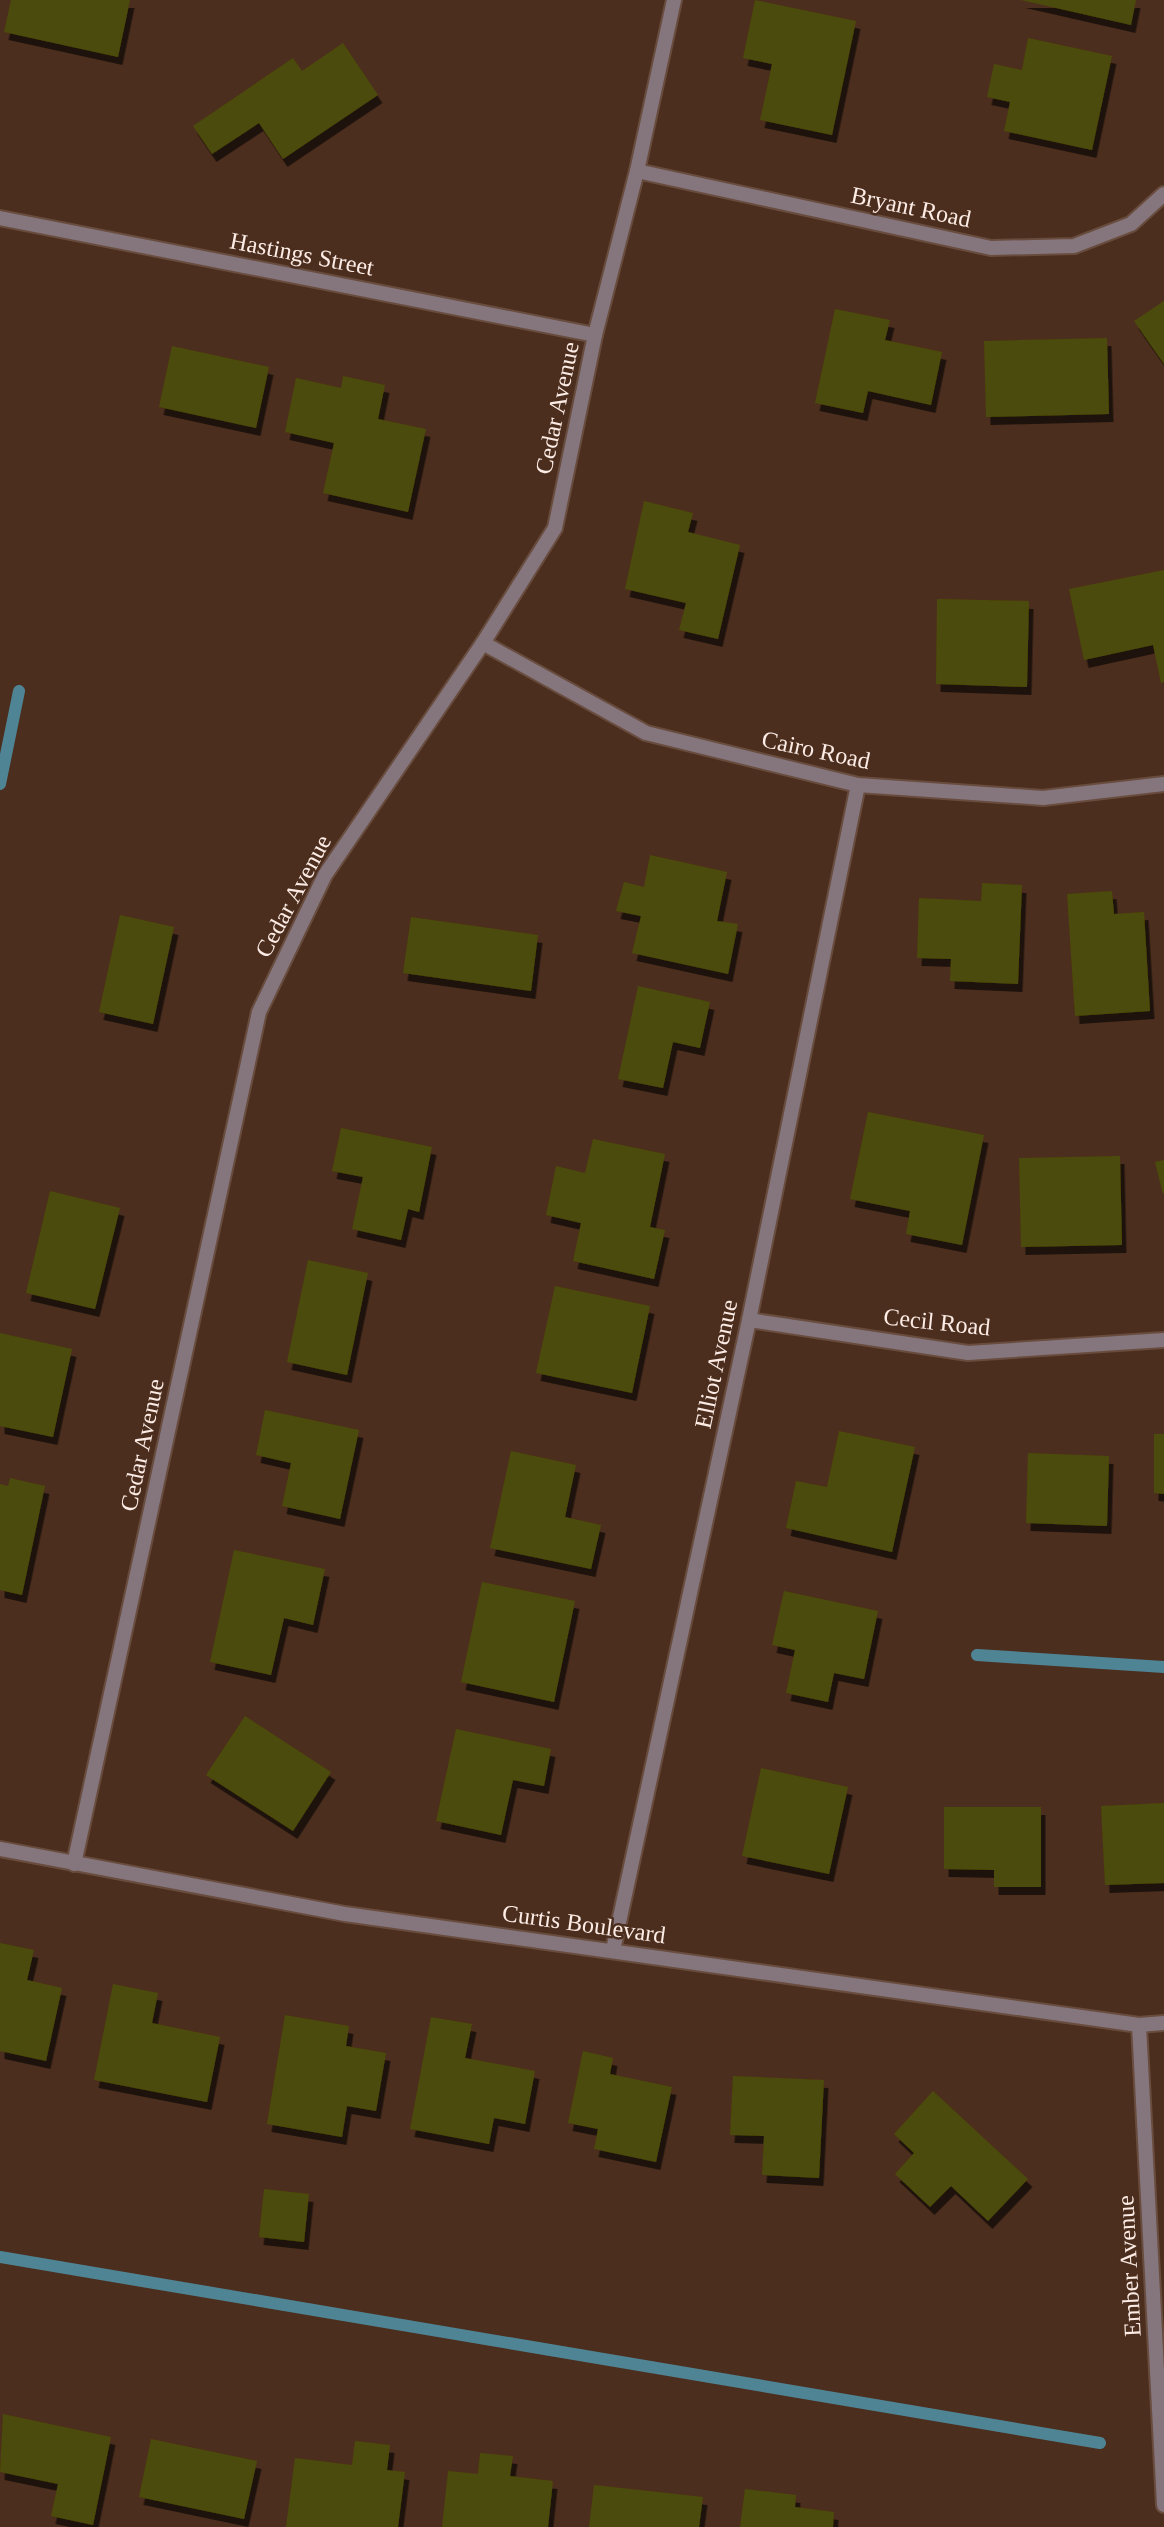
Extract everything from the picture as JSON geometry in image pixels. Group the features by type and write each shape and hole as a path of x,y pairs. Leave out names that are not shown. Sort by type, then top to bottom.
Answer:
{"street":[{"name":"Cedar Avenue","path":"74,1864 259,1012 325,875 483,643 555,528 595,335 637,171 674,0"},
{"name":"Bryant Road","path":"637,171 991,248 1074,246 1131,224 1164,194"},
{"name":"Hastings Street","path":"0,218 595,335"},
{"name":"Cairo Road","path":"483,643 646,733 858,785 1043,798 1164,784"},
{"name":"Elliot Avenue","path":"613,1950 749,1320 858,785"},
{"name":"Cecil Road","path":"749,1320 968,1353 1164,1340"},
{"name":"Curtis Boulevard","path":"0,1849 345,1914 613,1950 786,1978 1139,2025 1164,2023"},
{"name":"Ember Avenue","path":"1139,2025 1164,2505"}],"building":[{"path":"11,0 130,0 118,57 4,32"},
{"path":"755,0 856,21 832,135 760,120 772,64 743,58"},
{"path":"1021,0 1136,0 1131,25"},
{"path":"1028,38 1112,56 1092,150 1004,131 1010,102 987,97 994,64 1022,70"},
{"path":"343,43 378,95 283,159 259,123 212,154 193,126 293,58 302,71"},
{"path":"1164,301 1164,364 1134,321"},
{"path":"835,309 890,320 885,340 942,352 931,405 868,391 863,413 815,403"},
{"path":"1107,338 1109,414 986,417 984,341"},
{"path":"172,346 269,367 256,428 159,407"},
{"path":"343,376 385,385 378,419 426,429 408,512 323,493 334,443 285,432 296,378 341,388"},
{"path":"644,501 693,513 688,532 740,545 718,639 679,630 686,603 625,589"},
{"path":"1164,570 1164,682 1161,683 1153,645 1084,660 1069,589"},
{"path":"937,599 1029,601 1027,687 936,684"},
{"path":"650,855 727,872 717,921 738,924 728,974 632,953 641,916 616,911 624,882 644,887"},
{"path":"982,883 1022,885 1018,984 950,981 951,959 917,958 919,898 981,901"},
{"path":"1112,891 1114,914 1144,912 1150,1011 1075,1016 1067,894"},
{"path":"120,915 174,927 153,1024 99,1012"},
{"path":"411,917 538,935 531,991 403,973"},
{"path":"638,986 710,1002 700,1048 673,1042 663,1088 618,1079"},
{"path":"868,1112 984,1135 962,1245 906,1234 910,1211 850,1199"},
{"path":"341,1128 432,1147 419,1212 408,1209 401,1240 352,1229 363,1177 332,1171"},
{"path":"593,1139 665,1154 650,1227 665,1230 654,1279 573,1261 581,1223 546,1215 556,1166 585,1173"},
{"path":"1120,1156 1122,1245 1021,1247 1019,1158"},
{"path":"1164,1160 1164,1193 1163,1194 1155,1162"},
{"path":"50,1191 120,1208 95,1309 26,1293"},
{"path":"308,1260 368,1273 347,1375 287,1362"},
{"path":"555,1286 650,1306 632,1393 536,1373"},
{"path":"0,1333 72,1349 53,1437 0,1426"},
{"path":"265,1410 359,1430 340,1519 282,1506 291,1463 256,1455"},
{"path":"839,1431 915,1447 892,1552 786,1528 796,1481 827,1487"},
{"path":"1154,1434 1164,1434 1164,1494 1154,1493"},
{"path":"511,1451 576,1465 565,1517 601,1525 591,1569 490,1548"},
{"path":"1028,1453 1109,1456 1107,1526 1026,1523"},
{"path":"10,1478 45,1486 22,1595 0,1590 0,1484 8,1486"},
{"path":"234,1550 325,1569 313,1625 284,1618 271,1675 210,1662"},
{"path":"482,1582 575,1601 554,1702 461,1682"},
{"path":"784,1591 878,1611 864,1679 834,1673 828,1702 786,1693 795,1650 772,1645"},
{"path":"245,1716 331,1772 293,1831 206,1775"},
{"path":"456,1729 551,1749 544,1786 513,1780 501,1835 436,1821"},
{"path":"761,1768 848,1787 829,1874 742,1856"},
{"path":"1164,1803 1164,1883 1105,1885 1101,1806"},
{"path":"944,1807 1041,1807 1041,1887 994,1887 994,1870 944,1869"},
{"path":"0,1943 34,1950 27,1980 62,1988 46,2061 0,2051"},
{"path":"113,1984 158,1993 152,2023 220,2037 207,2102 94,2080"},
{"path":"285,2015 349,2026 346,2046 386,2053 376,2111 347,2106 342,2137 267,2124"},
{"path":"431,2017 472,2024 465,2058 535,2071 525,2124 494,2118 489,2144 410,2129"},
{"path":"583,2051 613,2058 610,2074 672,2087 656,2162 594,2149 598,2129 568,2123"},
{"path":"733,2076 824,2080 819,2178 762,2175 764,2136 730,2135"},
{"path":"933,2091 1028,2179 988,2221 951,2186 930,2207 895,2174 914,2153 894,2134"},
{"path":"264,2189 309,2194 304,2242 259,2237"},
{"path":"3,2414 111,2437 93,2525 51,2516 58,2484 0,2472"},
{"path":"151,2439 257,2461 244,2519 139,2497"},
{"path":"355,2441 390,2445 387,2470 405,2472 398,2527 286,2527 295,2458 352,2465"},
{"path":"480,2453 513,2456 510,2476 553,2481 548,2527 442,2527 448,2471 478,2474"},
{"path":"594,2485 703,2497 699,2527 589,2527"},
{"path":"745,2489 796,2495 795,2507 834,2512 833,2527 740,2527"}],"waterway":[{"path":"0,784 19,691"},
{"path":"977,1655 1164,1667"},
{"path":"0,2257 1100,2443"}]}
